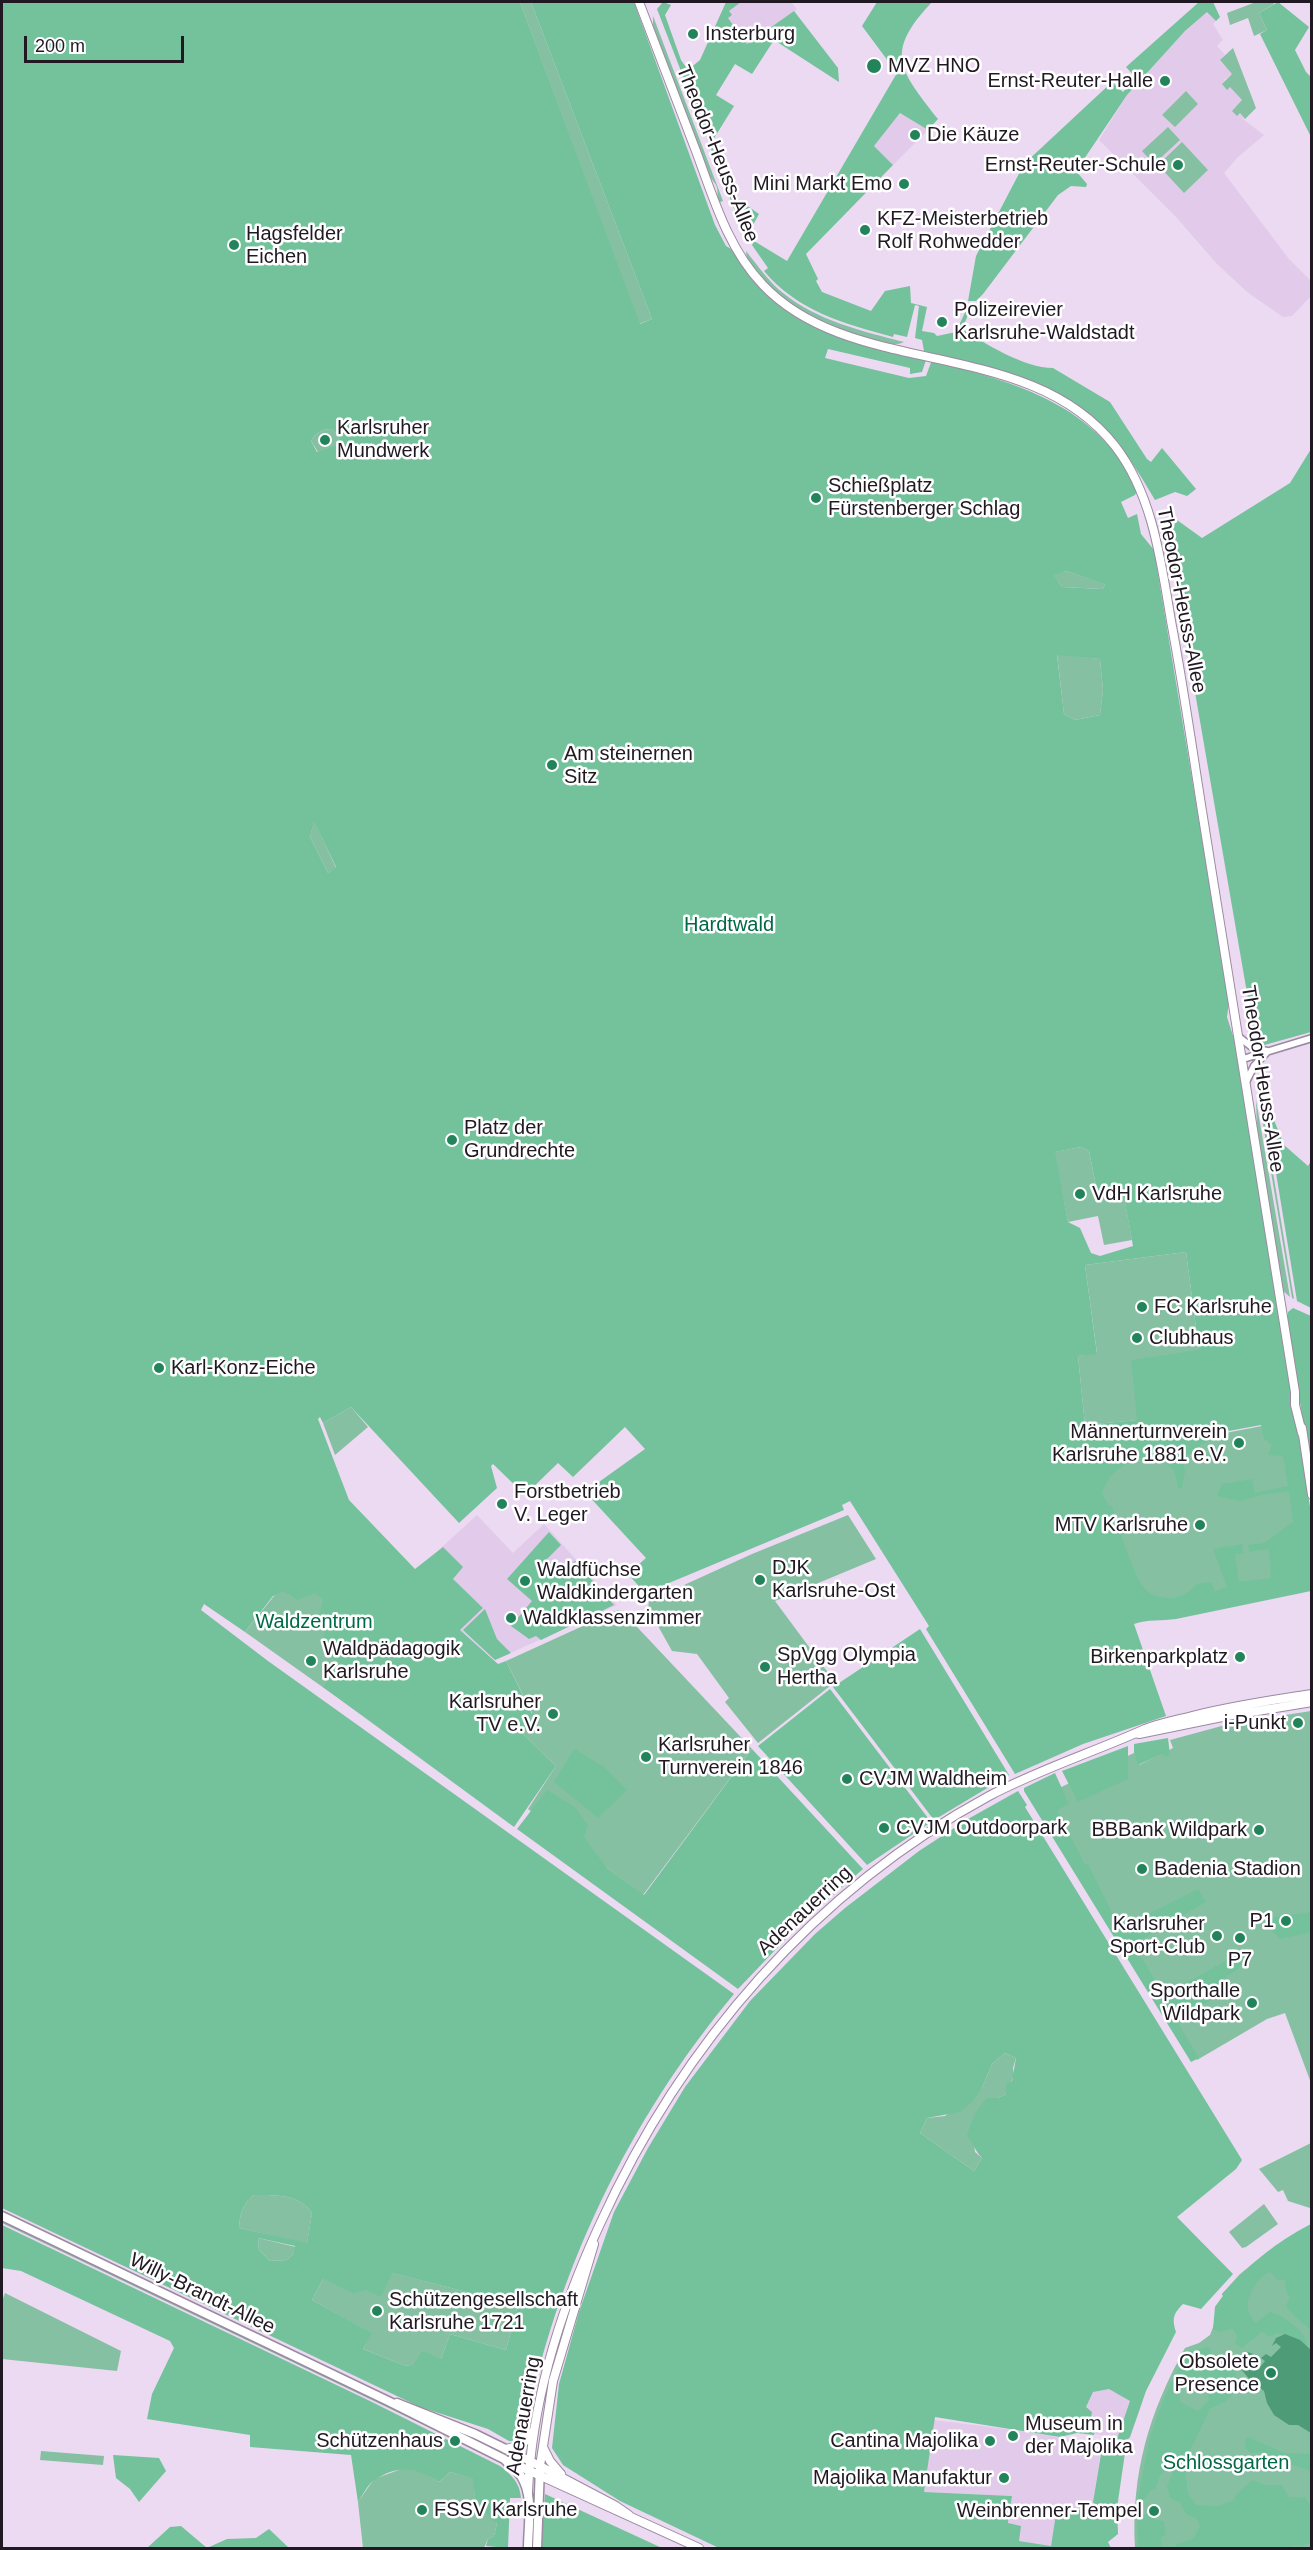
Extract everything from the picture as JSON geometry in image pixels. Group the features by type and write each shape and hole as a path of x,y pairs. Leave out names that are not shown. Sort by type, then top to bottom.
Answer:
{"main road":[{"name":"Theodor-Heuss-Allee","path":"639,2 728,232 750,270 774,296 805,317 840,333 1000,375 1040,389 1068,404 1089,419 1111,441 1126,462 1146,505 1162,570 1243,1059 1295,1392 1295,1405 1302,1433 1311,1495"},
{"path":"1278,1699 1311,1689"},
{"name":"Adenauerring","path":"528,2548 528,2496 535,2425 550,2356 584,2257 641,2140 688,2066 757,1979 816,1920 903,1850 964,1810 1055,1764 1146,1729 1184,1718 1311,1694"},
{"name":"Adenauerring","path":"1136,1734 1148,1734 1227,1716 1311,1702"},
{"name":"Willy-Brandt-Allee","path":"2,2216 388,2401 530,2472 614,2511 629,2515"},
{"name":"Adenauerring","path":"537,2548 542,2443 561,2350 599,2225"},
{"name":"Willy-Brandt-Allee","path":"388,2401 419,2410 506,2448 629,2515 699,2548"},
{"path":"506,2448 518,2448 525,2443 535,2425"},
{"path":"542,2443 550,2461 569,2481"},
{"path":"504,2459 520,2476 528,2496"}],"street":[{"path":"1239,1037 1253,1048 1267,1052"},
{"path":"1243,1059 1311,1038"},
{"path":"1246,1083 1254,1066 1267,1052"}],"shaded area":[{"path":"741,2 791,2 797,9 747,44 728,18 729,11"},
{"name":"Ernst-Reuter-Schule","path":"1207,11 1216,21 1213,24 1223,40 1217,46 1225,55 1220,61 1233,74 1224,80 1243,100 1237,106 1244,120 1264,135 1238,157 1224,173 1289,259 1311,281 1311,296 1292,316 1283,317 1247,292 1216,263 1177,218 1099,140 1127,95 1185,31"},
{"path":"900,113 928,130 893,165 874,146"},
{"name":"Waldfüchse Waldkindergarten","path":"477,1515 513,1553 544,1524 617,1605 495,1660 460,1630 483,1608 430,1558"},
{"path":"1285,2334 1300,2340 1311,2350 1311,2433 1298,2425 1289,2425 1274,2415 1267,2403 1264,2391 1241,2369 1247,2352 1257,2355 1256,2358 1259,2361 1257,2364 1261,2366 1265,2361 1261,2358 1266,2354 1271,2357 1281,2347 1276,2343 1272,2346 1276,2338"},
{"path":"1090,2381 1143,2401 1129,2440 1079,2430"},
{"path":"934,2420 1030,2432 1092,2444 1102,2443 1093,2502 1096,2512 1078,2510 1059,2515 1051,2546 1019,2541 1008,2524 1012,2496 924,2492"}],"green space":[{"name":"Hardtwald","path":"2,2 520,2 640,324 652,319 531,2 634,2 715,225 726,246 731,249 752,279 773,300 792,314 813,325 857,342 926,360 922,372 910,374 910,368 828,349 825,358 909,378 926,376 932,360 1023,389 1077,417 1101,437 1121,461 1137,491 1135,495 1121,502 1128,518 1137,514 1141,534 1154,550 1229,1002 1227,1017 1234,1039 1311,1513 1311,1591 1176,1619 1134,1624 1166,1716 1083,1744 1015,1774 926,1629 929,1626 850,1501 842,1505 844,1510 645,1593 628,1574 646,1558 585,1492 645,1449 625,1427 573,1477 558,1463 525,1495 493,1464 491,1466 497,1488 459,1523 351,1407 323,1423 320,1417 318,1419 349,1500 415,1569 443,1547 463,1567 453,1579 483,1608 460,1630 498,1664 506,1661 532,1714 520,1731 556,1766 514,1827 323,1687 341,1664 323,1651 325,1625 319,1618 323,1599 315,1593 298,1600 283,1591 273,1596 245,1632 204,1604 201,1610 268,1661 734,1994 696,2042 661,2093 630,2145 602,2200 577,2256 556,2314 538,2373 524,2433 516,2441 509,2441 488,2429 420,2407 2,2208","holes":["331,429 336,433 340,443 317,452 311,441 325,430","1066,571 1105,584 1103,589 1062,587 1054,575","1057,655 1100,659 1103,690 1100,715 1075,720 1064,714","314,822 336,867 328,873 310,837","1081,1147 1089,1151 1098,1196 1123,1192 1133,1246 1100,1256 1091,1253 1080,1228 1068,1222 1055,1152","1186,1252 1199,1350 1131,1360 1137,1420 1085,1425 1078,1356 1097,1354 1085,1265","1261,1425 1264,1438 1272,1445 1268,1455 1283,1456 1288,1486 1255,1493 1252,1479 1222,1484 1217,1496 1240,1501 1289,1491 1293,1522 1264,1543 1248,1545 1249,1552 1269,1549 1271,1578 1239,1582 1235,1554 1243,1553 1242,1544 1213,1549 1227,1587 1215,1591 1211,1582 1197,1584 1180,1596 1168,1598 1156,1596 1146,1590 1136,1573 1112,1506 1109,1506 1102,1494 1104,1488 1111,1476 1121,1467 1133,1461 1157,1457 1174,1446 1183,1446 1186,1454 1165,1462 1174,1471 1179,1489 1182,1488 1185,1472 1182,1456 1198,1452 1201,1444 1208,1442 1207,1435","254,2195 286,2197 301,2202 312,2213 307,2243 239,2228 241,2214 247,2202","258,2238 295,2246 293,2254 287,2260 270,2261 259,2250","392,2273 518,2305 506,2350 450,2334 441,2359 422,2351 414,2364 406,2366 363,2349 372,2333 312,2300 323,2279 353,2293 367,2290 381,2297"]},
{"path":"520,2 531,2 652,319 639,324"},
{"path":"663,2 671,5 665,15 681,60 688,70 700,60 726,2 741,2 729,11 732,15 728,18 747,44 794,11 838,68 839,82 774,40 752,74 735,64 716,95 734,106 713,140 739,200 759,214 753,225 742,229 657,9"},
{"path":"877,2 932,2 907,35 902,61 914,87 938,119 928,130 900,113 874,146 893,165 806,254 822,292 871,311 885,291 910,286 911,303 927,307 922,331 934,333 937,336 956,332 967,308 971,308 962,329 1018,360 1053,368 1110,402 1147,459 1151,462 1162,448 1196,489 1187,496 1175,492 1155,500 1123,451 1107,432 1068,401 1020,378 924,351 922,340 915,338 919,306 915,305 907,337 894,334 893,337 840,321 807,306 777,285 764,271 768,268 752,245 754,241 787,261 897,73 862,26"},
{"path":"1199,2 1213,2 1220,17 1216,21 1207,12 1185,31 1127,95 1076,171 1087,184 1086,187 1071,186 1058,195 983,294 976,301 968,301 976,256 1024,164 1112,82 1123,92 1136,78 1126,67"},
{"path":"1256,2 1273,2 1274,4 1259,13 1267,30 1254,36 1248,18 1230,25 1227,13"},
{"path":"1278,2 1309,27 1295,50 1311,77 1311,137 1260,34 1267,30 1259,13"},
{"path":"653,16 723,201 718,203 717,186 707,173 653,27"},
{"path":"1233,48 1256,108 1245,119 1240,113 1237,116 1232,111 1242,100 1230,87 1227,90 1222,84 1232,74 1220,60"},
{"path":"1186,91 1198,104 1175,127 1162,115"},
{"path":"1168,127 1180,140 1154,164 1142,151"},
{"path":"1182,142 1208,170 1184,193 1158,165"},
{"path":"746,251 778,289 797,303 841,324 904,342 885,343 837,329 804,314 778,295 759,277 752,268"},
{"path":"331,429 336,433 340,443 318,452 311,441 319,432"},
{"path":"1311,449 1311,1032 1261,1046 1256,1045 1168,536 1177,520 1202,538 1290,483"},
{"path":"1066,571 1105,584 1103,589 1062,587 1053,574"},
{"path":"1057,654 1100,659 1103,690 1100,715 1075,720 1064,714"},
{"path":"314,821 336,868 328,873 310,837"},
{"path":"1255,1076 1257,1076 1294,1299 1292,1298"},
{"path":"1256,1100 1290,1297 1282,1290 1257,1128"},
{"path":"1270,1110 1284,1145 1308,1166 1311,1161 1311,1308 1297,1301 1266,1112"},
{"name":"VdH Karlsruhe","path":"1081,1147 1089,1151 1098,1196 1123,1191 1132,1240 1104,1245 1098,1216 1068,1222 1054,1152"},
{"name":"FC Karlsruhe","path":"1186,1252 1199,1350 1138,1420 1085,1425 1078,1356 1097,1353 1085,1265"},
{"path":"1293,1308 1311,1316 1311,1471 1287,1321 1288,1312"},
{"path":"351,1407 368,1427 335,1455 323,1423"},
{"name":"MTV Karlsruhe","path":"1283,1422 1305,1589 1136,1613 1079,1461"},
{"name":"Waldzentrum","path":"344,1509 362,1715 245,1632"},
{"path":"848,1515 876,1559 775,1601 835,1682 758,1743 725,1702 729,1698 697,1654 672,1651 648,1608 649,1601 752,1554"},
{"path":"549,1532 561,1545 547,1559 560,1573 575,1561 614,1605 541,1640 536,1636 529,1639 511,1626 532,1601 507,1579"},
{"path":"485,1609 497,1639 511,1653 495,1660 463,1630"},
{"name":"Karlsruher Turnverein 1846","path":"618,1610 622,1611 752,1749 643,1895 528,1809 556,1766 520,1731 532,1713 506,1661"},
{"path":"920,1629 1009,1775 934,1820 833,1687"},
{"path":"830,1689 931,1822 867,1865 758,1746"},
{"name":"Karlsruher Sport-Club","path":"1311,1711 1311,2083 1285,2013 1267,2019 1197,2060 1042,1796 1134,1753 1139,1765 1173,1748 1170,1740 1229,1724"},
{"path":"1168,1738 1170,1755 1166,1757 1162,1754 1138,1765 1134,1744"},
{"path":"1128,1746 1128,1779 1078,1802 1062,1771"},
{"path":"574,1749 603,1766 627,1790 598,1818 554,1782"},
{"path":"752,1749 863,1869 800,1924 738,1989 517,1829 547,1790 575,1807 588,1825 584,1837 607,1868 644,1895"},
{"path":"1055,1773 1069,1804 1057,1810 1085,1865 1088,1864 1120,1928 1198,1889 1206,1902 1134,1944 1164,1996 1237,1954 1242,1963 1238,1970 1226,1976 1230,1988 1228,1991 1176,2020 1199,2058 1191,2062 1024,1791 1024,1788"},
{"path":"1018,1791 1027,1805 1025,1807 1242,2160 1236,2169 1177,2217 1233,2274 1201,2309 1183,2304 1177,2311 1174,2317 1176,2332 1146,2391 1130,2437 1126,2441 1117,2439 1130,2401 1109,2389 1093,2392 1086,2407 1092,2412 1090,2424 1095,2429 1094,2435 1077,2433 1060,2437 935,2417 924,2492 1012,2496 1008,2523 1021,2526 1019,2541 1051,2546 1056,2514 1078,2510 1096,2511 1093,2502 1103,2442 1126,2446 1117,2508 1118,2534 1108,2542 1111,2548 719,2548 620,2501 563,2465 552,2448 559,2384 579,2312 614,2212 648,2148 685,2087 750,2001 815,1934 845,1908 919,1851 968,1819","holes":["1005,2053 1016,2058 1012,2081 1006,2084 1006,2094 998,2098 987,2098 970,2125 967,2136 982,2158 974,2171 920,2133 927,2118 960,2112 972,2102 982,2088 992,2064"]},
{"name":"P1","path":"1311,1912 1311,1932 1280,1939 1269,1928 1269,1923 1274,1917"},
{"path":"1005,2053 1016,2058 1013,2068 1014,2075 1006,2094 998,2098 974,2143 975,2152 982,2158 974,2171 920,2133 927,2118 945,2116 982,2088 992,2064"},
{"path":"1311,2143 1311,2211 1310,2208 1288,2201 1283,2190 1278,2192 1259,2169"},
{"path":"254,2195 286,2197 301,2202 307,2207 312,2213 307,2244 239,2228 242,2210"},
{"path":"1264,2204 1278,2224 1242,2248 1229,2232"},
{"path":"2,2223 418,2420 445,2435"},
{"path":"1311,2224 1311,2331 1291,2313 1286,2305 1290,2298 1285,2280 1278,2280 1270,2272 1254,2288 1248,2304 1255,2323 1270,2312 1275,2314 1288,2320 1299,2330 1307,2346 1293,2337 1276,2333 1270,2337 1262,2332 1242,2348 1235,2343 1237,2336 1233,2329 1219,2332 1213,2329 1215,2307 1223,2296 1222,2294 1274,2246"},
{"path":"2,2225 372,2402 500,2466 515,2480 521,2498 510,2498 508,2548 486,2546 488,2539 494,2536 497,2523 475,2498 473,2479 450,2472 439,2482 416,2471 393,2471 373,2481 358,2502 351,2455 250,2447 250,2435 147,2419 152,2394 174,2348 170,2341 21,2271 2,2268"},
{"path":"258,2238 296,2247 287,2260 270,2261 259,2250"},
{"name":"Schlossgarten","path":"1270,2250 1312,2255 1311,2548 1135,2548 1136,2494 1140,2469 1145,2444 1161,2396 1185,2348 1199,2343 1210,2335 1215,2322 1215,2307 1223,2296 1222,2294 1240,2274"},
{"name":"Schützengesellschaft Karlsruhe 1721","path":"334,2258 518,2305 506,2350 450,2334 441,2359 406,2366 363,2349 371,2333 312,2300"},
{"path":"5,2293 121,2351 117,2371 2,2359 2,2301"},
{"path":"1207,2347 1211,2350 1210,2368 1218,2370 1221,2365 1229,2364 1236,2374 1238,2388 1226,2401 1210,2409 1189,2453 1186,2476 1188,2493 1196,2505 1218,2506 1232,2501 1252,2480 1265,2485 1282,2485 1289,2497 1305,2497 1311,2508 1311,2542 1287,2548 1173,2548 1179,2543 1193,2539 1200,2526 1196,2518 1186,2514 1180,2503 1170,2498 1167,2486 1174,2469 1169,2464 1159,2478 1156,2488 1151,2490 1145,2499 1138,2499 1156,2419 1187,2352","holes":["1185,2378 1190,2378 1196,2389 1204,2386 1207,2390 1209,2400 1198,2411 1180,2402 1180,2386"]},
{"path":"1249,2437 1284,2453 1311,2454 1311,2471 1275,2459 1264,2452 1251,2453 1245,2447 1246,2438"},
{"path":"41,2451 104,2456 103,2465 40,2460"},
{"path":"113,2455 159,2458 166,2471 139,2502 130,2489 116,2478"},
{"name":"FSSV Karlsruhe","path":"404,2468 423,2472 439,2482 450,2472 474,2479 475,2498 497,2523 494,2536 488,2539 484,2548 363,2548 358,2502 374,2479"},
{"path":"545,2494 662,2548 541,2548"},
{"path":"1137,2514 1148,2514 1155,2520 1164,2521 1166,2534 1161,2538 1162,2548 1138,2548"},
{"path":"181,2526 207,2548 147,2548 170,2527"},
{"path":"269,2529 288,2547 208,2548 227,2539 256,2538"}],"place":[{"name":"Insterburg","path":"693,34"},
{"name":"MVZ HNO","path":"874,66"},
{"name":"Ernst-Reuter-Halle","path":"1165,81"},
{"name":"Die Käuze","path":"915,135"},
{"name":"Ernst-Reuter-Schule","path":"1178,165"},
{"name":"Mini Markt Emo","path":"904,184"},
{"name":"KFZ-Meisterbetrieb Rolf Rohwedder","path":"865,230"},
{"name":"Hagsfelder Eichen","path":"234,245"},
{"name":"Polizeirevier Karlsruhe-Waldstadt","path":"942,322"},
{"name":"Karlsruher Mundwerk","path":"325,440"},
{"name":"Schießplatz Fürstenberger Schlag","path":"816,498"},
{"name":"Am steinernen Sitz","path":"552,765"},
{"name":"Platz der Grundrechte","path":"452,1140"},
{"name":"VdH Karlsruhe","path":"1080,1194"},
{"name":"FC Karlsruhe","path":"1142,1307"},
{"name":"Clubhaus","path":"1137,1338"},
{"name":"Karl-Konz-Eiche","path":"159,1368"},
{"name":"Männerturnverein Karlsruhe 1881 e.V.","path":"1239,1443"},
{"name":"Forstbetrieb V. Leger","path":"502,1504"},
{"name":"MTV Karlsruhe","path":"1200,1525"},
{"name":"DJK Karlsruhe-Ost","path":"760,1580"},
{"name":"Waldfüchse Waldkindergarten","path":"525,1581"},
{"name":"Waldklassenzimmer","path":"511,1618"},
{"name":"Birkenparkplatz","path":"1240,1657"},
{"name":"Waldpädagogik Karlsruhe","path":"311,1661"},
{"name":"SpVgg Olympia Hertha","path":"765,1667"},
{"name":"Karlsruher TV e.V.","path":"553,1714"},
{"name":"i-Punkt","path":"1298,1723"},
{"name":"Karlsruher Turnverein 1846","path":"646,1757"},
{"name":"CVJM Waldheim","path":"847,1779"},
{"name":"CVJM Outdoorpark","path":"884,1828"},
{"name":"BBBank Wildpark","path":"1259,1830"},
{"name":"Badenia Stadion","path":"1142,1869"},
{"name":"P1","path":"1286,1921"},
{"name":"Karlsruher Sport-Club","path":"1217,1936"},
{"name":"P7","path":"1240,1938"},
{"name":"Sporthalle Wildpark","path":"1252,2003"},
{"name":"Schützengesellschaft Karlsruhe 1721","path":"377,2311"},
{"name":"Obsolete Presence","path":"1271,2373"},
{"name":"Museum in der Majolika","path":"1013,2436"},
{"name":"Schützenhaus","path":"455,2441"},
{"name":"Cantina Majolika","path":"990,2441"},
{"name":"Majolika Manufaktur","path":"1004,2478"},
{"name":"FSSV Karlsruhe","path":"422,2510"},
{"name":"Weinbrenner-Tempel","path":"1154,2511"}]}
